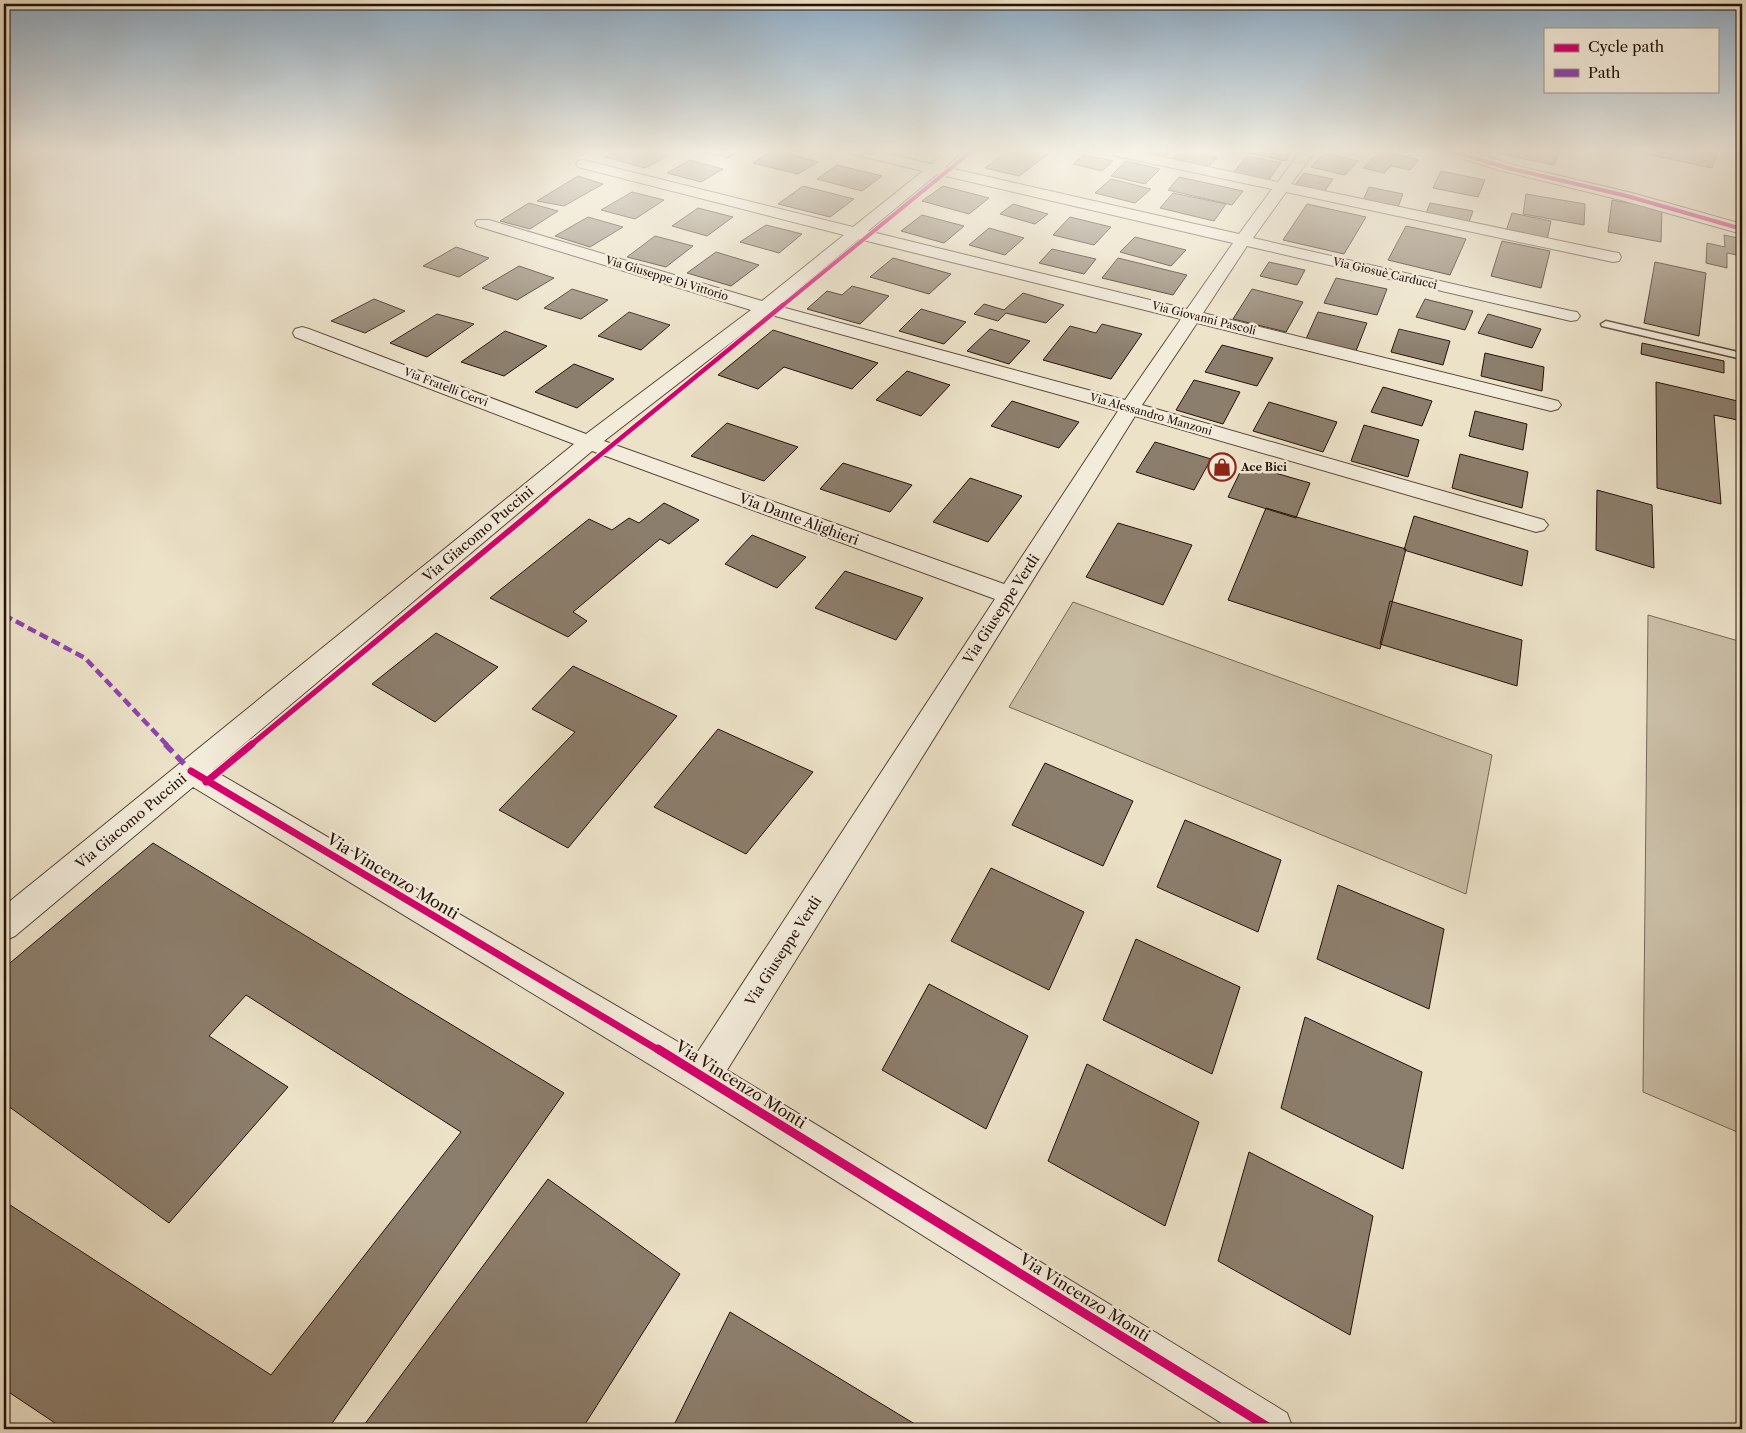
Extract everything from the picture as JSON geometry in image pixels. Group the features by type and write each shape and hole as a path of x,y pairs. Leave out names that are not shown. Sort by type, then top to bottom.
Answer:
{"street":[{"name":"Via Giovanni Pascoli","path":"788,217 1552,405"},
{"name":"Via Giacomo Puccini","path":"4,926 589,442 765,308 876,217"},
{"name":"Via Giosuè Carducci","path":"1143,217 1572,316"},
{"name":"Via Giuseppe Verdi","path":"703,1076 1130,408 1259,217"},
{"path":"1422,217 1613,257"},
{"path":"1704,217 1742,229"},
{"name":"Via Giuseppe Di Vittorio","path":"483,223 765,308"},
{"name":"Via Alessandro Manzoni","path":"765,308 1130,408 1536,525"},
{"name":"Via Fratelli Cervi","path":"302,333 589,442"},
{"name":"Via Dante Alighieri","path":"589,442 1009,595"},
{"name":"Via Vincenzo Monti","path":"191,771 703,1076 1271,1429"}],"lane":[{"path":"1606,324 1742,356"}],"shaded area":[{"path":"1073,602 1492,755 1466,894 1009,707"},
{"path":"1648,615 1742,642 1742,1134 1643,1092"}],"building":[{"path":"507,217 549,217 530,229 500,221"},
{"path":"588,217 623,227 590,247 555,236"},
{"path":"685,217 733,217 707,236 672,226"},
{"path":"920,217 929,217 964,226 944,243 901,231"},
{"path":"1010,217 1044,217 1035,224"},
{"path":"1070,217 1111,227 1094,245 1053,235"},
{"path":"1197,217 1217,217 1214,221"},
{"path":"1298,217 1366,217 1344,254 1283,240"},
{"path":"1441,217 1471,217 1469,222"},
{"path":"1511,217 1531,217 1551,221 1547,240 1506,231"},
{"path":"1539,217 1584,217 1584,225"},
{"path":"1610,217 1662,217 1661,242 1608,232"},
{"path":"766,225 802,234 779,253 740,242"},
{"path":"1406,226 1466,239 1450,275 1388,260"},
{"path":"989,228 1024,238 1005,255 969,245"},
{"path":"1724,235 1742,239 1742,256 1727,253 1727,268 1706,263 1707,243 1725,247"},
{"path":"655,236 693,246 666,267 627,257"},
{"path":"1135,237 1186,250 1171,266 1120,252"},
{"path":"1502,241 1550,251 1541,288 1491,276"},
{"path":"456,247 489,258 459,277 423,266"},
{"path":"1052,249 1096,259 1084,274 1039,263"},
{"path":"716,252 759,265 731,286 687,273"},
{"path":"893,258 951,274 929,294 870,277"},
{"path":"1118,258 1187,275 1173,295 1102,278"},
{"path":"1269,262 1305,270 1297,285 1260,276"},
{"path":"1655,262 1706,273 1699,336 1644,323"},
{"path":"519,266 554,278 517,300 482,288"},
{"path":"1336,278 1387,289 1377,315 1324,303"},
{"path":"852,286 889,296 860,324 807,309 827,291 842,295"},
{"path":"572,289 608,300 581,319 544,308"},
{"path":"1252,289 1303,302 1286,332 1233,319"},
{"path":"1023,293 1064,305 1046,323 1006,313 998,321 974,314 984,304 1004,310"},
{"path":"374,299 405,311 365,333 331,321"},
{"path":"1425,299 1473,311 1465,330 1416,317"},
{"path":"921,309 966,322 944,344 899,331"},
{"path":"629,312 670,325 641,350 598,336"},
{"path":"1318,312 1367,323 1356,351 1306,339"},
{"path":"437,314 474,324 427,357 390,343"},
{"path":"1488,314 1541,329 1532,348 1478,333"},
{"path":"1102,324 1142,334 1111,379 1043,360 1070,326 1096,333"},
{"path":"990,329 1030,341 1009,364 967,351"},
{"path":"1399,329 1450,341 1443,365 1391,352"},
{"path":"773,330 878,363 852,389 784,367 758,389 718,375"},
{"path":"505,331 547,346 504,376 461,362"},
{"path":"1642,343 1724,361 1724,373 1641,354"},
{"path":"1222,345 1273,358 1257,386 1205,372"},
{"path":"1485,353 1544,367 1542,391 1481,376"},
{"path":"574,364 614,379 577,408 535,392"},
{"path":"907,371 950,385 921,416 876,400"},
{"path":"1194,380 1240,392 1223,424 1176,410"},
{"path":"1656,382 1742,402 1742,421 1714,415 1721,504 1657,488"},
{"path":"1383,387 1432,401 1422,426 1371,412"},
{"path":"1012,401 1079,422 1059,448 991,426"},
{"path":"1269,402 1337,422 1323,452 1253,431"},
{"path":"1475,411 1527,424 1523,450 1469,436"},
{"path":"727,423 798,447 764,481 691,456"},
{"path":"1364,425 1419,440 1408,477 1351,461"},
{"path":"1737,429 1742,431 1742,492"},
{"path":"1155,442 1211,459 1194,490 1136,472"},
{"path":"1460,454 1528,472 1522,508 1452,488"},
{"path":"843,463 912,485 890,512 820,489"},
{"path":"1244,464 1310,483 1296,518 1228,497"},
{"path":"970,478 1022,496 988,542 933,522"},
{"path":"1597,490 1652,505 1654,568 1596,550"},
{"path":"664,503 699,520 669,544 660,539 573,612 587,621 568,637 490,598 589,519 612,530 629,518 639,523"},
{"path":"1266,508 1406,549 1380,649 1228,600"},
{"path":"1414,516 1528,551 1522,586 1404,550"},
{"path":"1118,523 1192,545 1163,605 1086,577"},
{"path":"752,535 806,557 777,588 725,564"},
{"path":"845,571 923,598 896,640 815,608"},
{"path":"1390,601 1522,640 1517,686 1380,644"},
{"path":"436,633 498,667 435,722 372,684"},
{"path":"573,666 677,716 568,848 499,810 575,732 532,709"},
{"path":"718,729 813,772 746,854 654,807"},
{"path":"1045,763 1133,801 1103,866 1012,825"},
{"path":"1185,820 1281,860 1258,932 1157,887"},
{"path":"153,843 564,1093 328,1429 64,1429 4,1389 4,1201 271,1375 461,1132 246,995 209,1036 288,1087 169,1223 4,1103 4,968"},
{"path":"991,868 1084,912 1049,990 951,941"},
{"path":"1338,885 1444,929 1429,1009 1317,959"},
{"path":"1136,939 1240,987 1212,1074 1103,1020"},
{"path":"929,984 1028,1036 986,1129 882,1070"},
{"path":"1305,1017 1422,1072 1403,1169 1281,1108"},
{"path":"1087,1064 1199,1122 1165,1226 1048,1161"},
{"path":"1249,1152 1373,1216 1350,1335 1218,1261"},
{"path":"548,1179 680,1274 582,1429 361,1429"},
{"path":"730,1312 923,1429 672,1429"}],"marked path":[{"path":"4,615 85,658 191,771"}],"cycle path":[{"path":"206,782 607,449 891,217"},
{"path":"1700,217 1742,229"},
{"path":"191,771 703,1076 1271,1429"}],"place":[{"name":"Ace Bici","path":"1222,467"}]}
